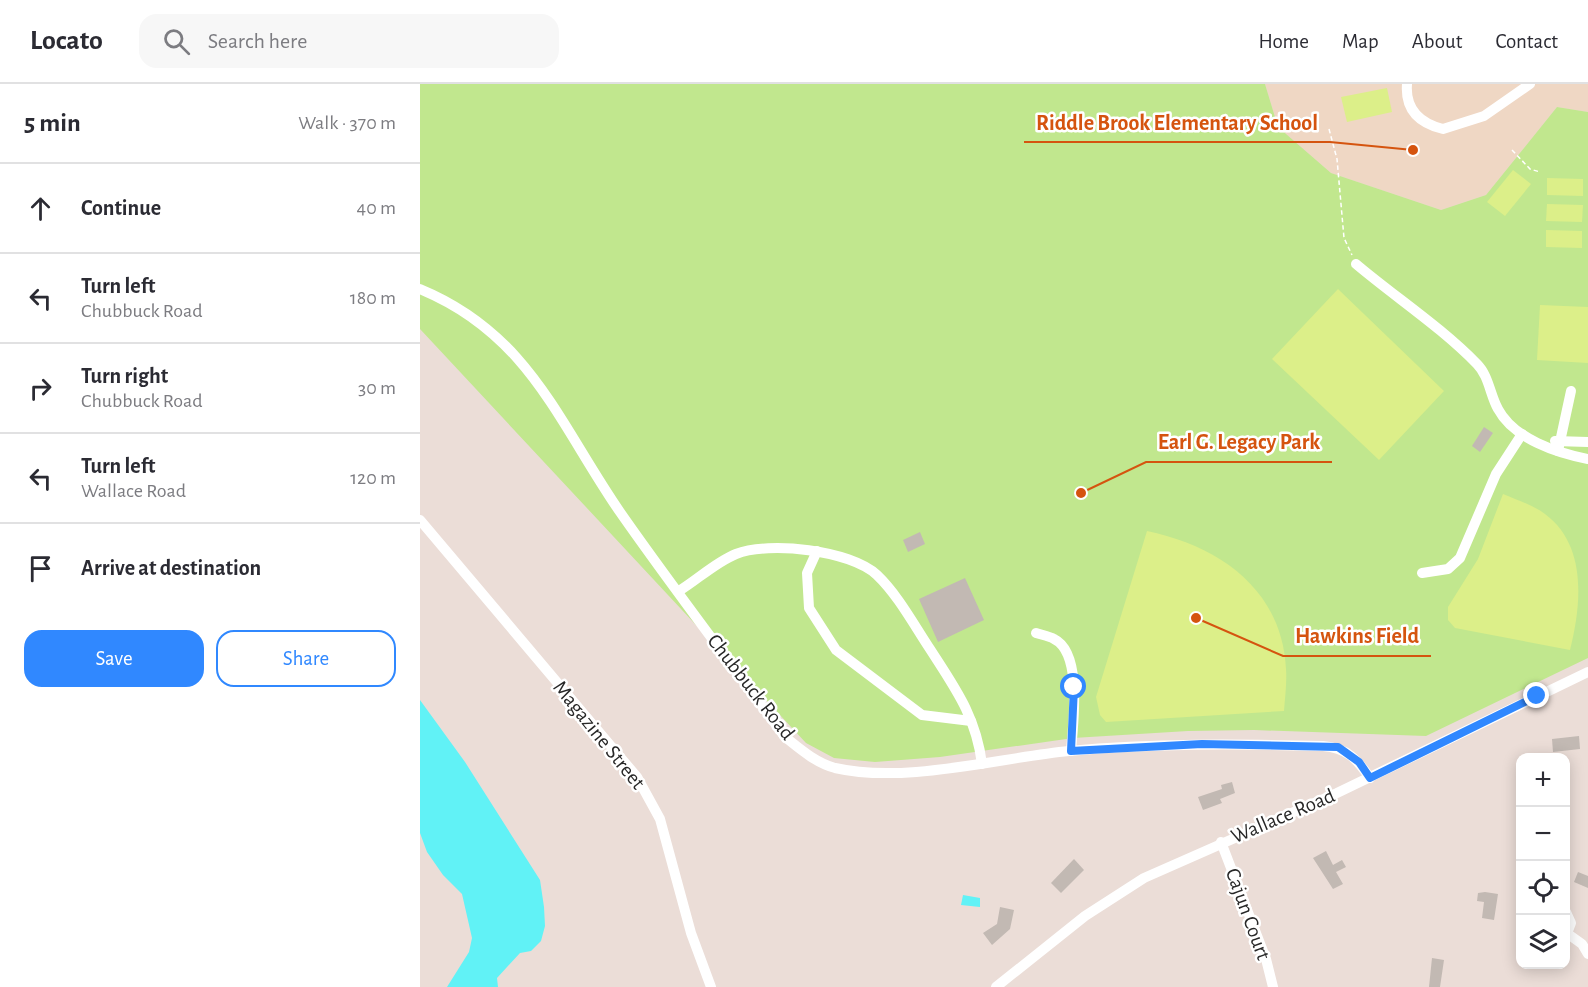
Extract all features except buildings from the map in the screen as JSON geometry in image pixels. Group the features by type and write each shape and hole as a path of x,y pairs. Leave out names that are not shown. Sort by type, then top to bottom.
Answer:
{"street":[{"path":"1407,84 1408,104 1415,115 1443,129 1484,116 1530,84"},
{"path":"1356,264 1479,365 1499,411 1522,434 1533,440 1559,446 1588,459"},
{"name":"Chubbuck Road","path":"420,289 456,306 482,324 518,357 542,387 619,511 785,737 807,755 833,767 870,772 982,764 1071,751 1202,744 1331,746 1348,753 1359,762 1370,778"},
{"path":"1559,446 1571,391"},
{"path":"1422,573 1448,569 1460,558 1488,490 1522,434"},
{"path":"1559,446 1588,442"},
{"name":"Magazine Street","path":"420,520 637,777 660,819 691,933 711,987"},
{"path":"679,591 737,554 767,549 817,551 840,555 876,574 903,608 953,681 979,740 982,764"},
{"path":"817,551 807,573 809,608 836,650 922,715 971,721"},
{"path":"1036,633 1056,639 1069,654 1074,687 1071,751"},
{"name":"Wallace Road","path":"996,987 1113,895 1154,872 1370,778 1588,672"},
{"name":"Cajun Court","path":"1221,842 1266,959 1273,987"},
{"path":"1570,937 1582,944 1588,954"}],"path":[{"path":"1329,129 1337,159 1344,238 1356,264"},
{"path":"1512,150 1530,169 1540,172"}],"shaded area":[{"path":"1265,84 1588,84 1588,112 1557,107 1486,195 1441,210 1331,173 1278,127"}],"green space":[{"path":"420,84 1265,84 1278,127 1331,173 1441,210 1486,195 1557,107 1588,112 1588,658 1426,736 1254,730 1188,731 1073,738 940,757 875,762 834,758 806,743 420,329"},
{"path":"1387,88 1392,112 1347,122 1341,97"},
{"path":"1513,170 1531,184 1505,216 1487,202"},
{"path":"1547,178 1583,179 1583,196 1547,195"},
{"path":"1547,204 1583,205 1582,222 1546,221"},
{"path":"1546,230 1582,231 1582,248 1546,247"},
{"path":"1338,289 1444,391 1379,460 1272,359"},
{"path":"1540,305 1588,307 1588,363 1537,360"},
{"path":"1503,494 1545,514 1559,527 1569,543 1575,559 1578,578 1577,615 1570,650 1455,628 1448,620 1448,607 1478,559"},
{"path":"1147,531 1199,548 1222,560 1259,594 1273,616 1282,641 1286,674 1284,711 1106,722 1100,715 1096,697"}],"water":[{"path":"420,700 465,762 540,880 545,926 541,941 531,951 520,953 497,978 498,987 447,987 469,952 472,938 462,894 443,875 427,852 420,833"},
{"path":"963,895 980,898 980,907 961,905"}],"place":[{"name":"Riddle Brook Elementary School","path":"1413,150"},
{"name":"Earl G. Legacy Park","path":"1081,493"},
{"name":"Hawkins Field","path":"1196,618"}],"route":[{"path":"1074,687 1071,751 1202,744 1338,747 1359,762 1370,778 1537,696"}]}
